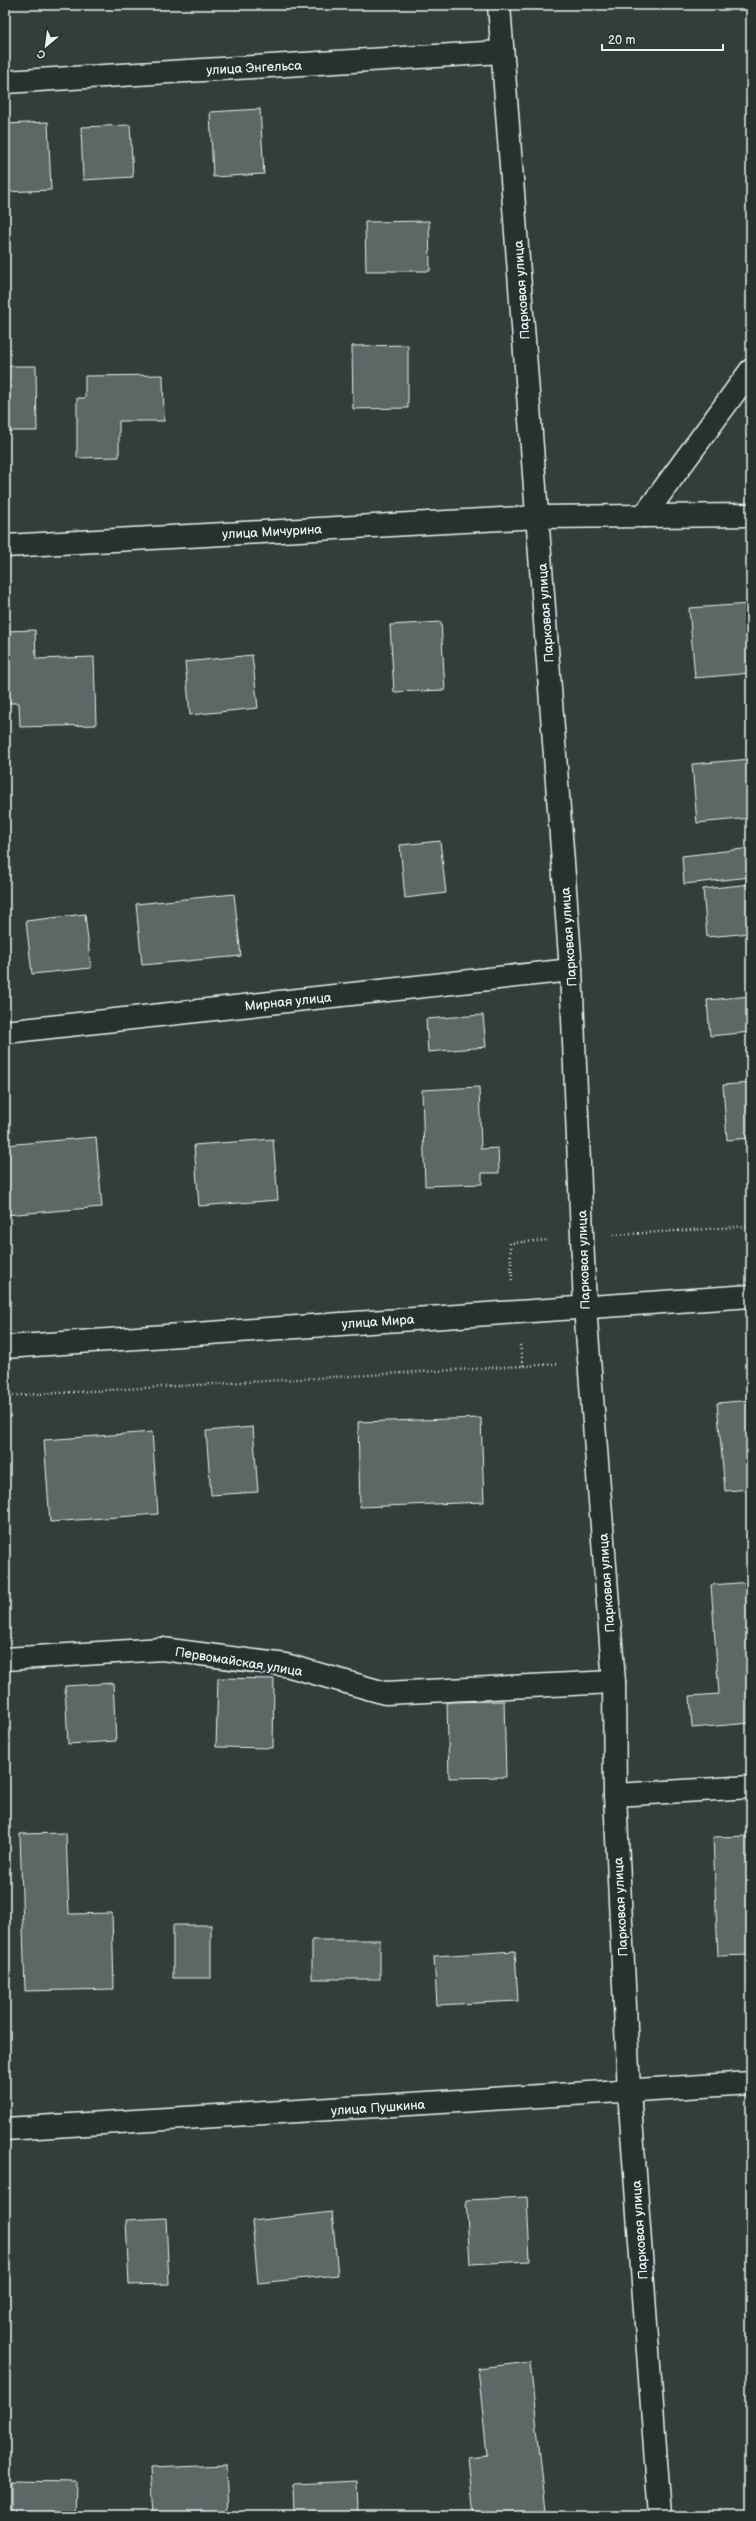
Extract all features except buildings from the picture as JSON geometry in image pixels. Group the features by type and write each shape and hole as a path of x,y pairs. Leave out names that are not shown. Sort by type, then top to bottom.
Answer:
{"street":[{"name":"Парковая улица","path":"498,5 538,517 571,970 585,1307 614,1682 615,1795 629,2091 660,2516"},
{"name":"улица Энгельса","path":"5,82 502,52"},
{"path":"644,516 751,370"},
{"name":"улица Мичурина","path":"5,546 538,517 751,515"},
{"name":"Мирная улица","path":"5,1032 571,970"},
{"name":"улица Мира","path":"5,1347 751,1296"},
{"name":"Первомайская улица","path":"5,1659 162,1649 286,1665 385,1692 614,1682"},
{"path":"615,1795 751,1787"},
{"name":"улица Пушкина","path":"5,2130 751,2083"}],"path":[{"path":"582,1237 751,1226"},
{"path":"5,1396 589,1363"}]}
